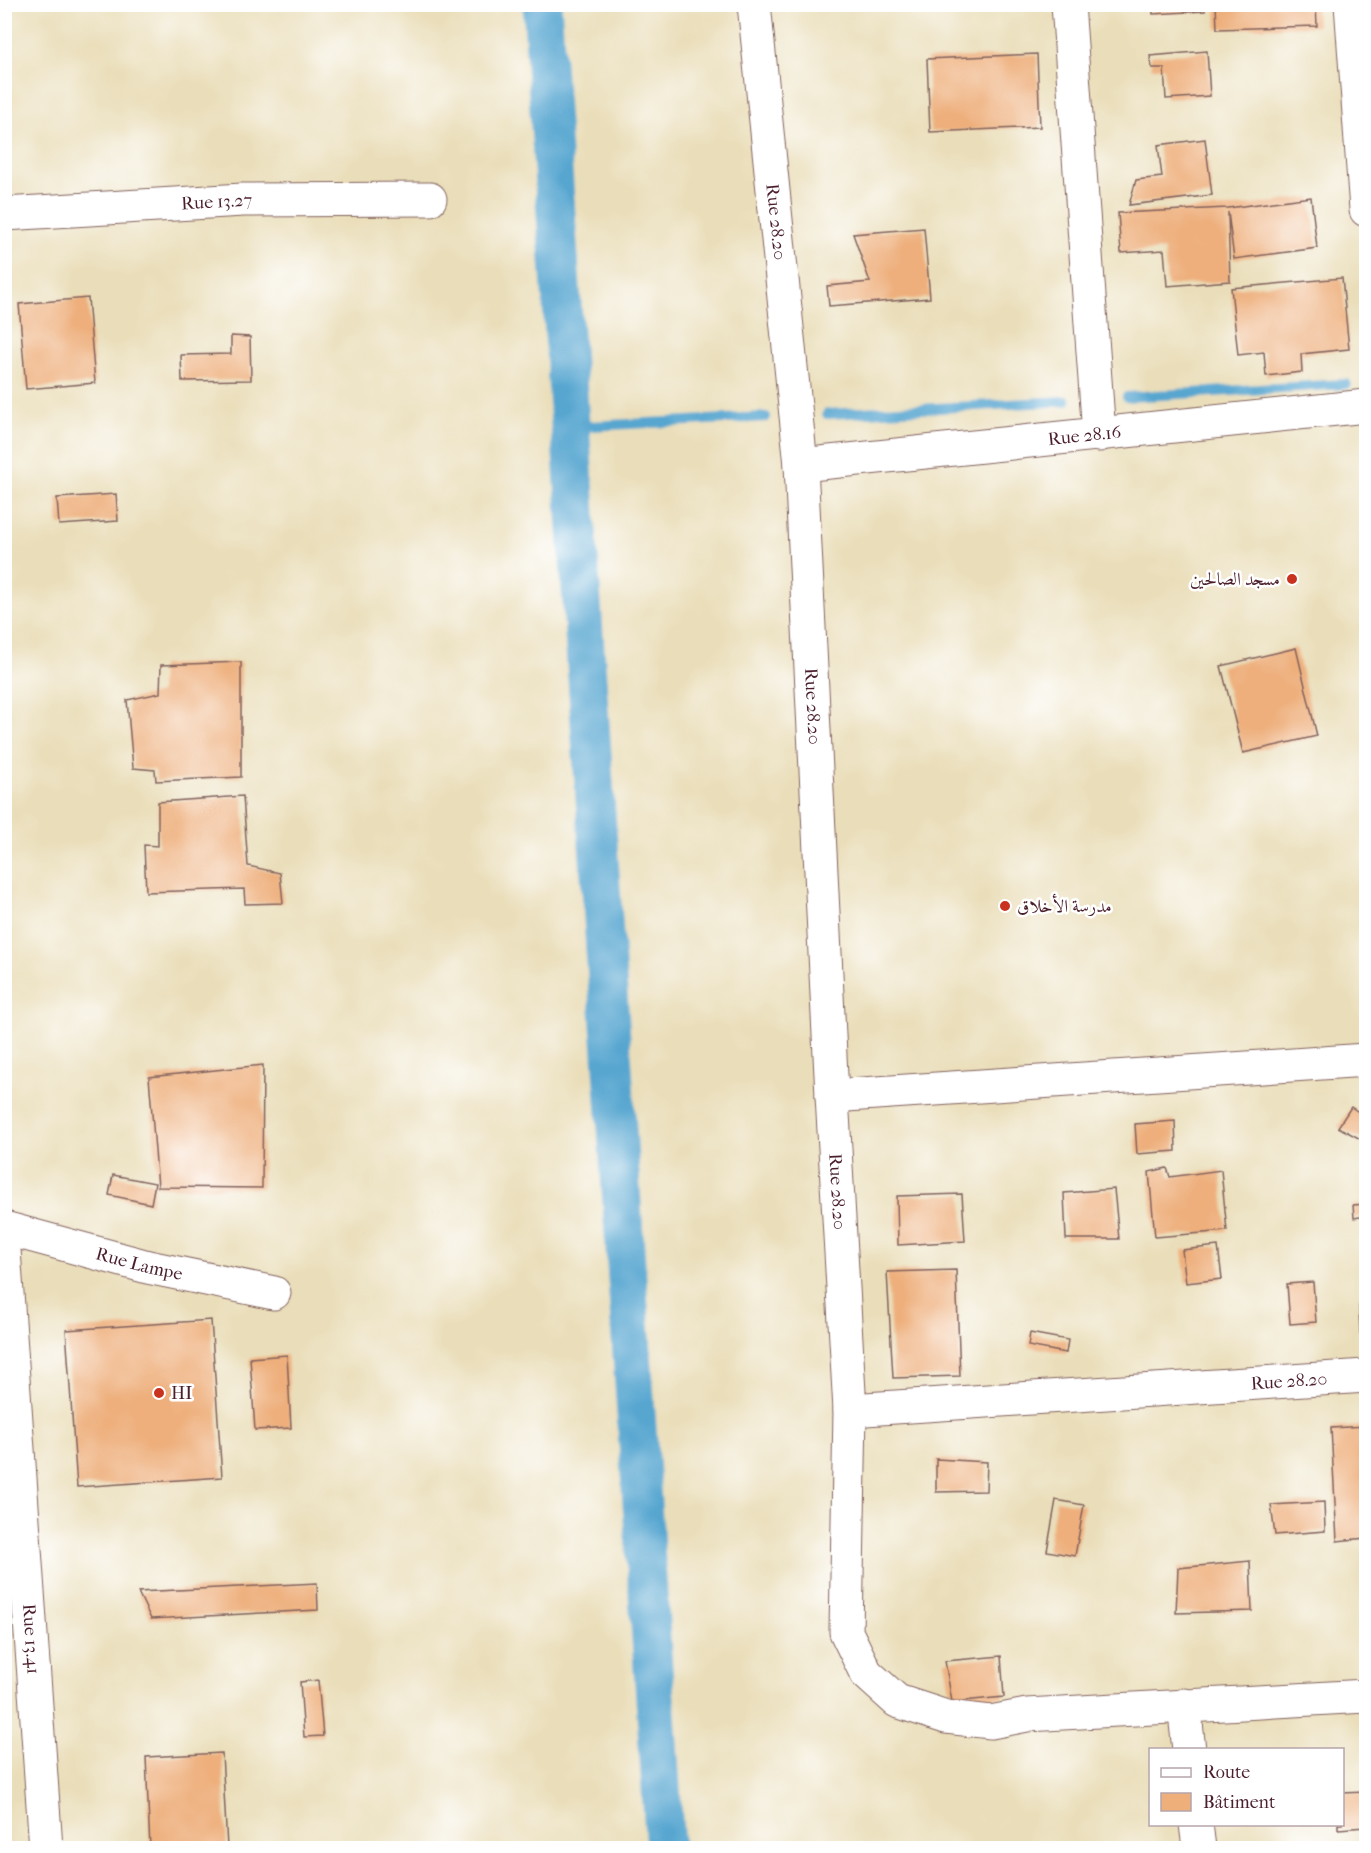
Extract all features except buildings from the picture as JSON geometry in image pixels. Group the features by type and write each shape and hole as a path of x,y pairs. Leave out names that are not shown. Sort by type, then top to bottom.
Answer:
{"street":[{"name":"Rue 28.20","path":"754,4 801,465 850,1410 846,1632 866,1673 897,1701 946,1717 991,1722 1027,1716 1185,1705"},
{"path":"1068,4 1099,435"},
{"path":"1352,4 1364,106 1366,210"},
{"name":"Rue 13.27","path":"4,214 243,200 430,199"},
{"name":"Rue 28.16","path":"801,465 1366,406"},
{"path":"832,1096 1366,1060"},
{"name":"Rue Lampe","path":"4,1228 148,1267 274,1293"},
{"name":"Rue 13.41","path":"4,1250 46,1848"},
{"name":"Rue 28.20","path":"850,1410 1366,1376"},
{"path":"1189,1748 1185,1705 1366,1696"},
{"path":"1196,1826 1199,1848"}],"waterway":[{"path":"542,4 665,1848"},
{"path":"1127,397 1346,384"},
{"path":"827,414 1066,401"},
{"path":"570,427 766,417"}],"place":[{"name":"مسجد الصالحين","path":"1292,579"},
{"name":"مدرسة الأخلاق","path":"1005,906"},
{"name":"HI","path":"159,1393"}]}
